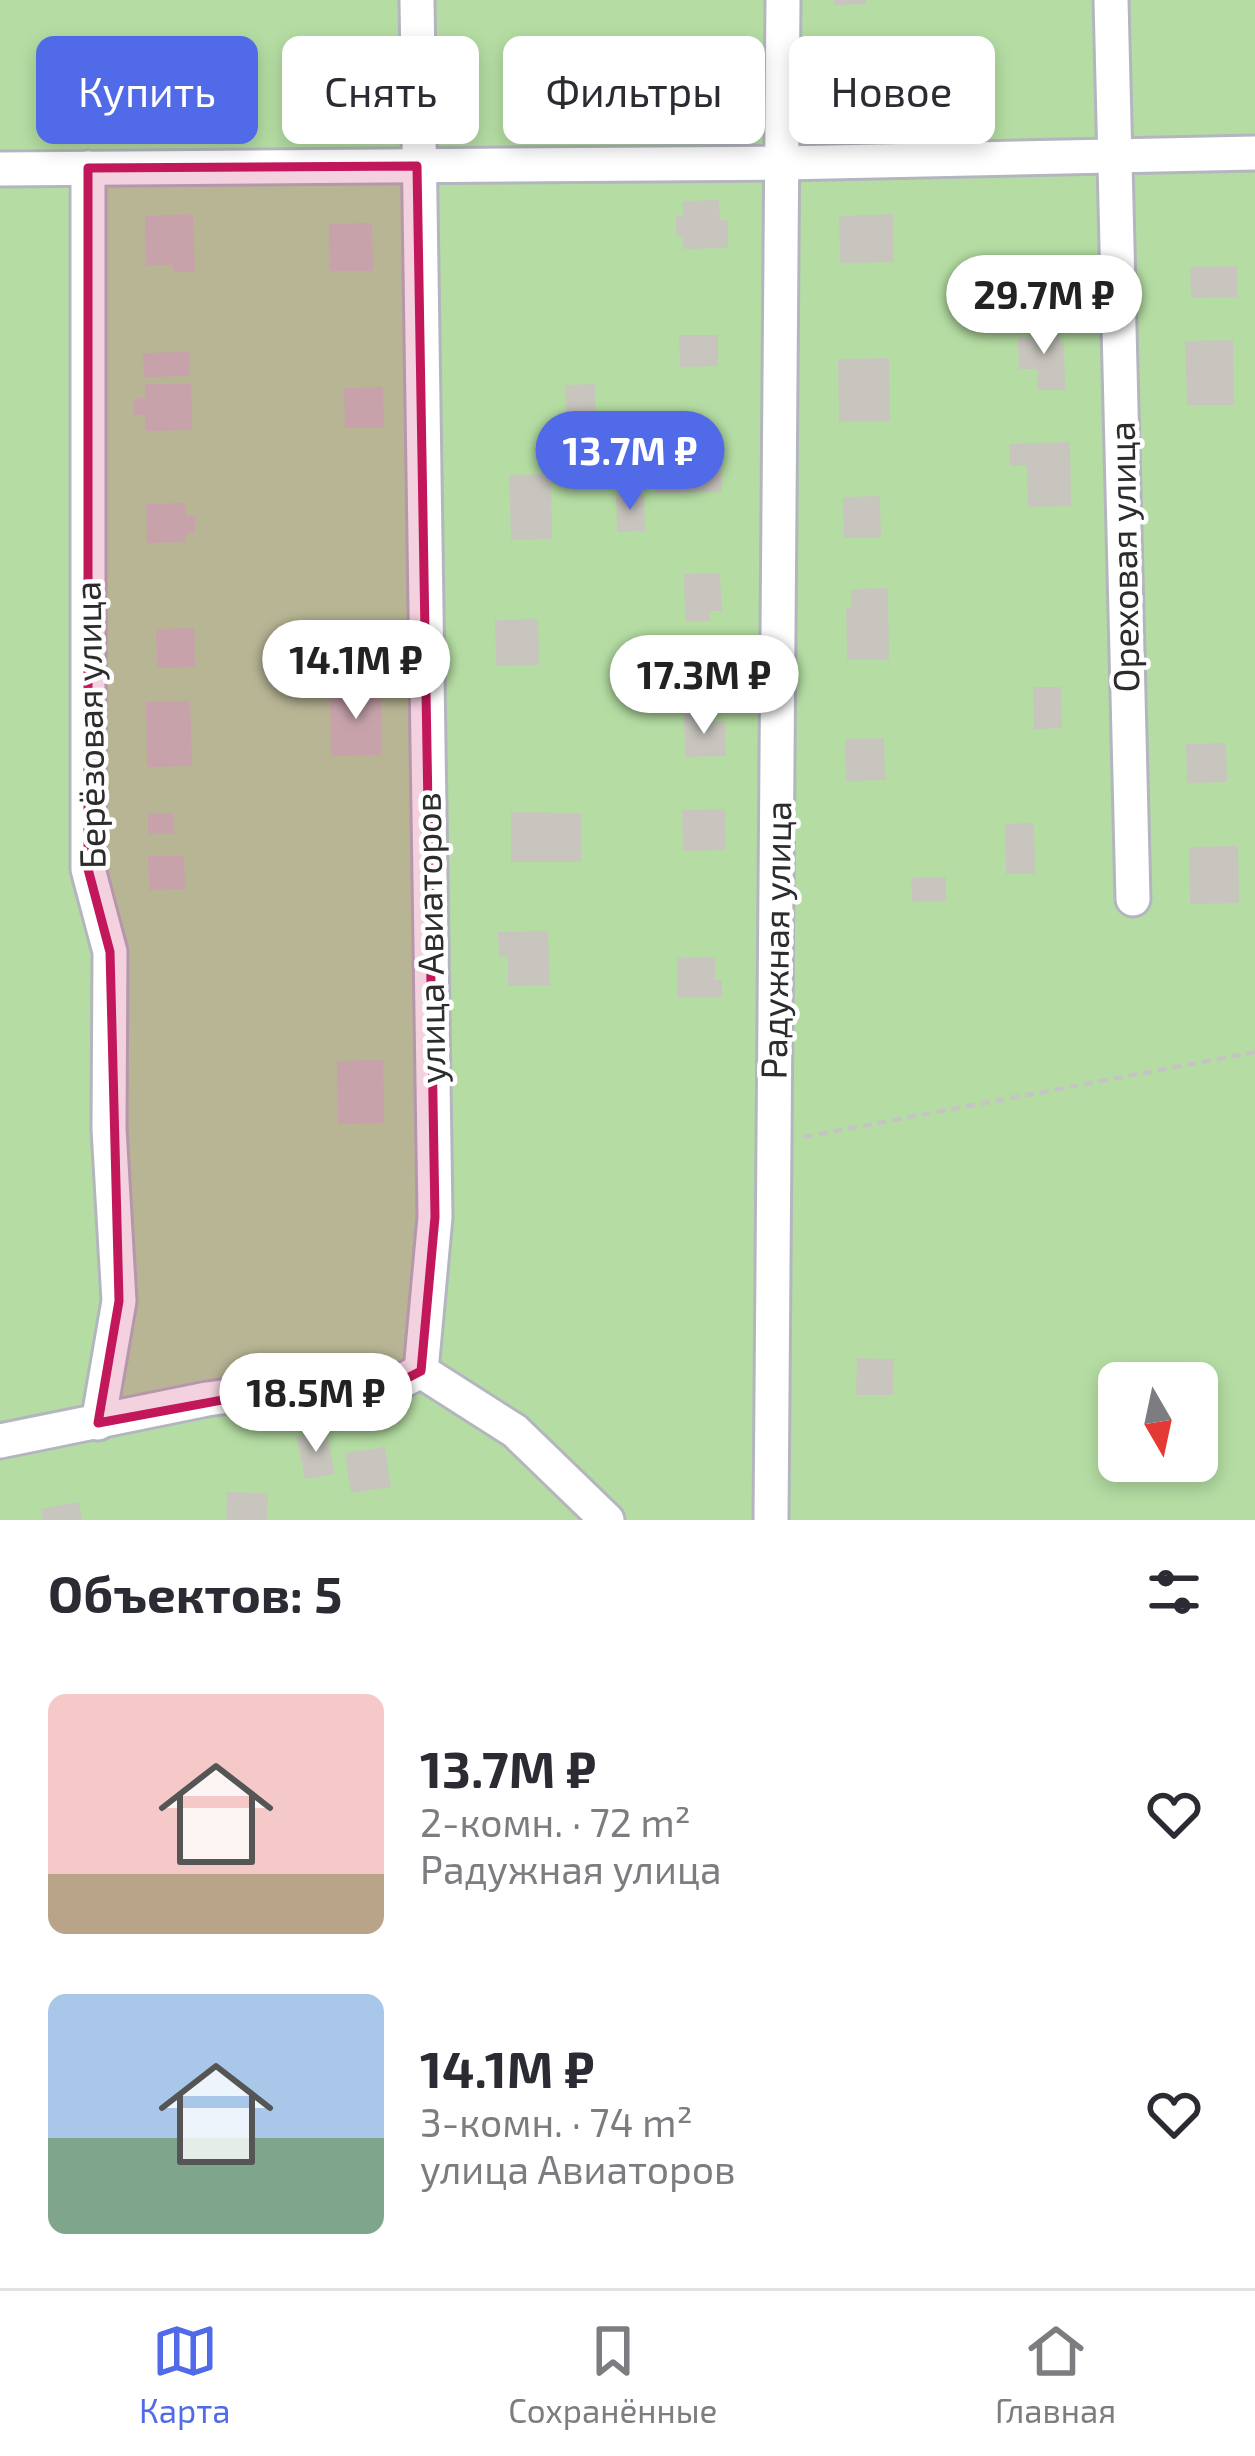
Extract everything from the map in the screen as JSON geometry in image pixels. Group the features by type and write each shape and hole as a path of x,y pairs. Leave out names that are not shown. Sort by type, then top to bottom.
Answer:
{"street":[{"name":"улица Авиаторов","path":"417,0 435,1217 421,1371"},
{"name":"Радужная улица","path":"771,1520 783,0"},
{"name":"Ореховая улица","path":"1111,0 1133,898"},
{"path":"0,169 783,163 1255,153"},
{"name":"Берёзовая улица","path":"88,168 88,868 110,952 109,1129 119,1301 98,1423"},
{"path":"0,1441 286,1388 390,1387 421,1371 514,1431 607,1520"}],"path":[{"path":"775,1143 1255,1052"}],"highlighted area":[{"path":"417,166 435,1217 421,1371 390,1387 287,1388 98,1423 119,1301 110,952 88,869 88,168"}],"green space":[{"path":"0,0 1255,0 1255,1520 0,1520"}],"building":[{"path":"834,0 866,0 866,4 834,5"},
{"path":"719,200 720,220 728,220 728,248 683,249 683,237 676,236 676,216 683,215 683,201"},
{"path":"193,214 195,272 173,272 173,265 146,266 145,216"},
{"path":"893,214 894,262 840,263 839,216"},
{"path":"372,223 373,271 330,271 329,224"},
{"path":"1237,266 1237,297 1191,298 1190,267"},
{"path":"1059,324 1065,390 1037,390 1037,369 1019,369 1018,338 1032,338 1032,325"},
{"path":"679,335 718,335 718,366 680,367"},
{"path":"1233,340 1234,405 1187,405 1185,341"},
{"path":"190,352 190,376 144,377 143,353"},
{"path":"889,358 890,421 839,422 838,359"},
{"path":"145,384 191,384 192,430 146,431 145,415 134,415 134,398 145,398"},
{"path":"595,384 596,420 566,421 565,385"},
{"path":"383,387 384,428 345,428 344,388"},
{"path":"1070,442 1071,506 1028,507 1027,466 1010,466 1009,444"},
{"path":"721,443 722,492 657,493 656,445"},
{"path":"551,474 552,539 511,540 509,475"},
{"path":"616,494 644,494 645,531 617,532"},
{"path":"880,496 881,538 844,538 843,497"},
{"path":"185,503 186,516 195,516 195,533 186,533 186,542 147,543 146,504"},
{"path":"720,573 722,611 710,611 710,621 685,622 684,574"},
{"path":"888,588 889,660 847,660 846,608 851,608 851,589"},
{"path":"538,619 539,665 496,666 495,620"},
{"path":"194,628 195,667 157,668 156,629"},
{"path":"1033,687 1061,687 1062,728 1034,729"},
{"path":"381,688 382,755 331,756 330,689"},
{"path":"190,701 192,766 147,767 146,702"},
{"path":"684,714 702,714 703,722 725,721 726,756 685,757"},
{"path":"884,738 885,780 846,781 845,739"},
{"path":"1226,743 1227,782 1187,783 1186,744"},
{"path":"725,809 726,850 683,851 682,810"},
{"path":"511,812 581,813 581,862 511,862"},
{"path":"173,813 174,834 148,834 148,814"},
{"path":"1034,823 1035,874 1006,874 1005,824"},
{"path":"1238,846 1239,903 1190,904 1189,847"},
{"path":"148,856 184,856 185,889 149,890"},
{"path":"946,877 946,901 912,902 911,878"},
{"path":"548,931 550,985 508,986 508,956 499,957 498,932"},
{"path":"715,957 715,980 722,980 722,997 677,998 677,958"},
{"path":"383,1060 384,1123 338,1124 337,1061"},
{"path":"857,1358 894,1359 893,1395 856,1395"},
{"path":"326,1431 335,1474 305,1479 297,1437"},
{"path":"385,1447 391,1487 351,1493 345,1453"},
{"path":"227,1492 268,1493 267,1520 226,1520"},
{"path":"79,1502 82,1520 43,1520 41,1509"}]}
